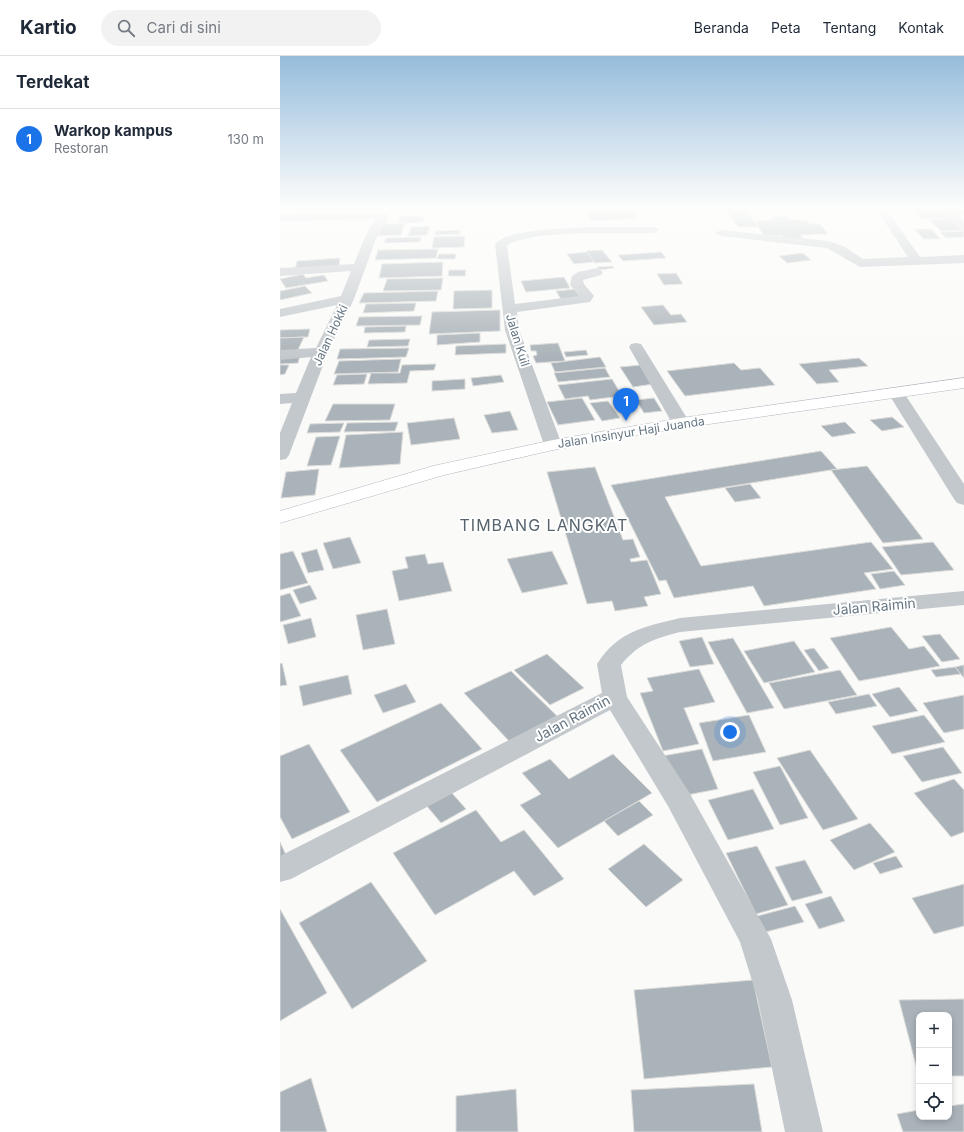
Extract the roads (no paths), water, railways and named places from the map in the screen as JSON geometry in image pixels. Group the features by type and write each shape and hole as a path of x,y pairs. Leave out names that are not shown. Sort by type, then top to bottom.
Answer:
{"street":[{"name":"Jalan Hokki","path":"280,455 322,352 347,299 363,259"},
{"name":"Jalan Kuil","path":"502,259 512,330 553,445"},
{"path":"854,259 860,263 954,259"},
{"path":"280,272 360,267"},
{"path":"508,309 585,299 587,296 577,285 577,279 583,275 597,272"},
{"path":"280,313 347,299"},
{"path":"636,347 681,423"},
{"path":"280,355 322,352"},
{"name":"Jalan Insinyur Haji Juanda","path":"280,517 440,470 553,445 681,423 964,383"},
{"path":"896,393 964,498"},
{"path":"280,399 303,398"},
{"name":"Jalan Raimin","path":"280,870 615,697 609,664 623,647 644,634 680,625 964,598"},
{"path":"615,697 679,800 755,939 775,1000 804,1132"}],"place":[{"name":"Warkop kampus","path":"626,421"}],"district":[{"name":"TIMBANG LANGKAT","path":"544,525"}]}
